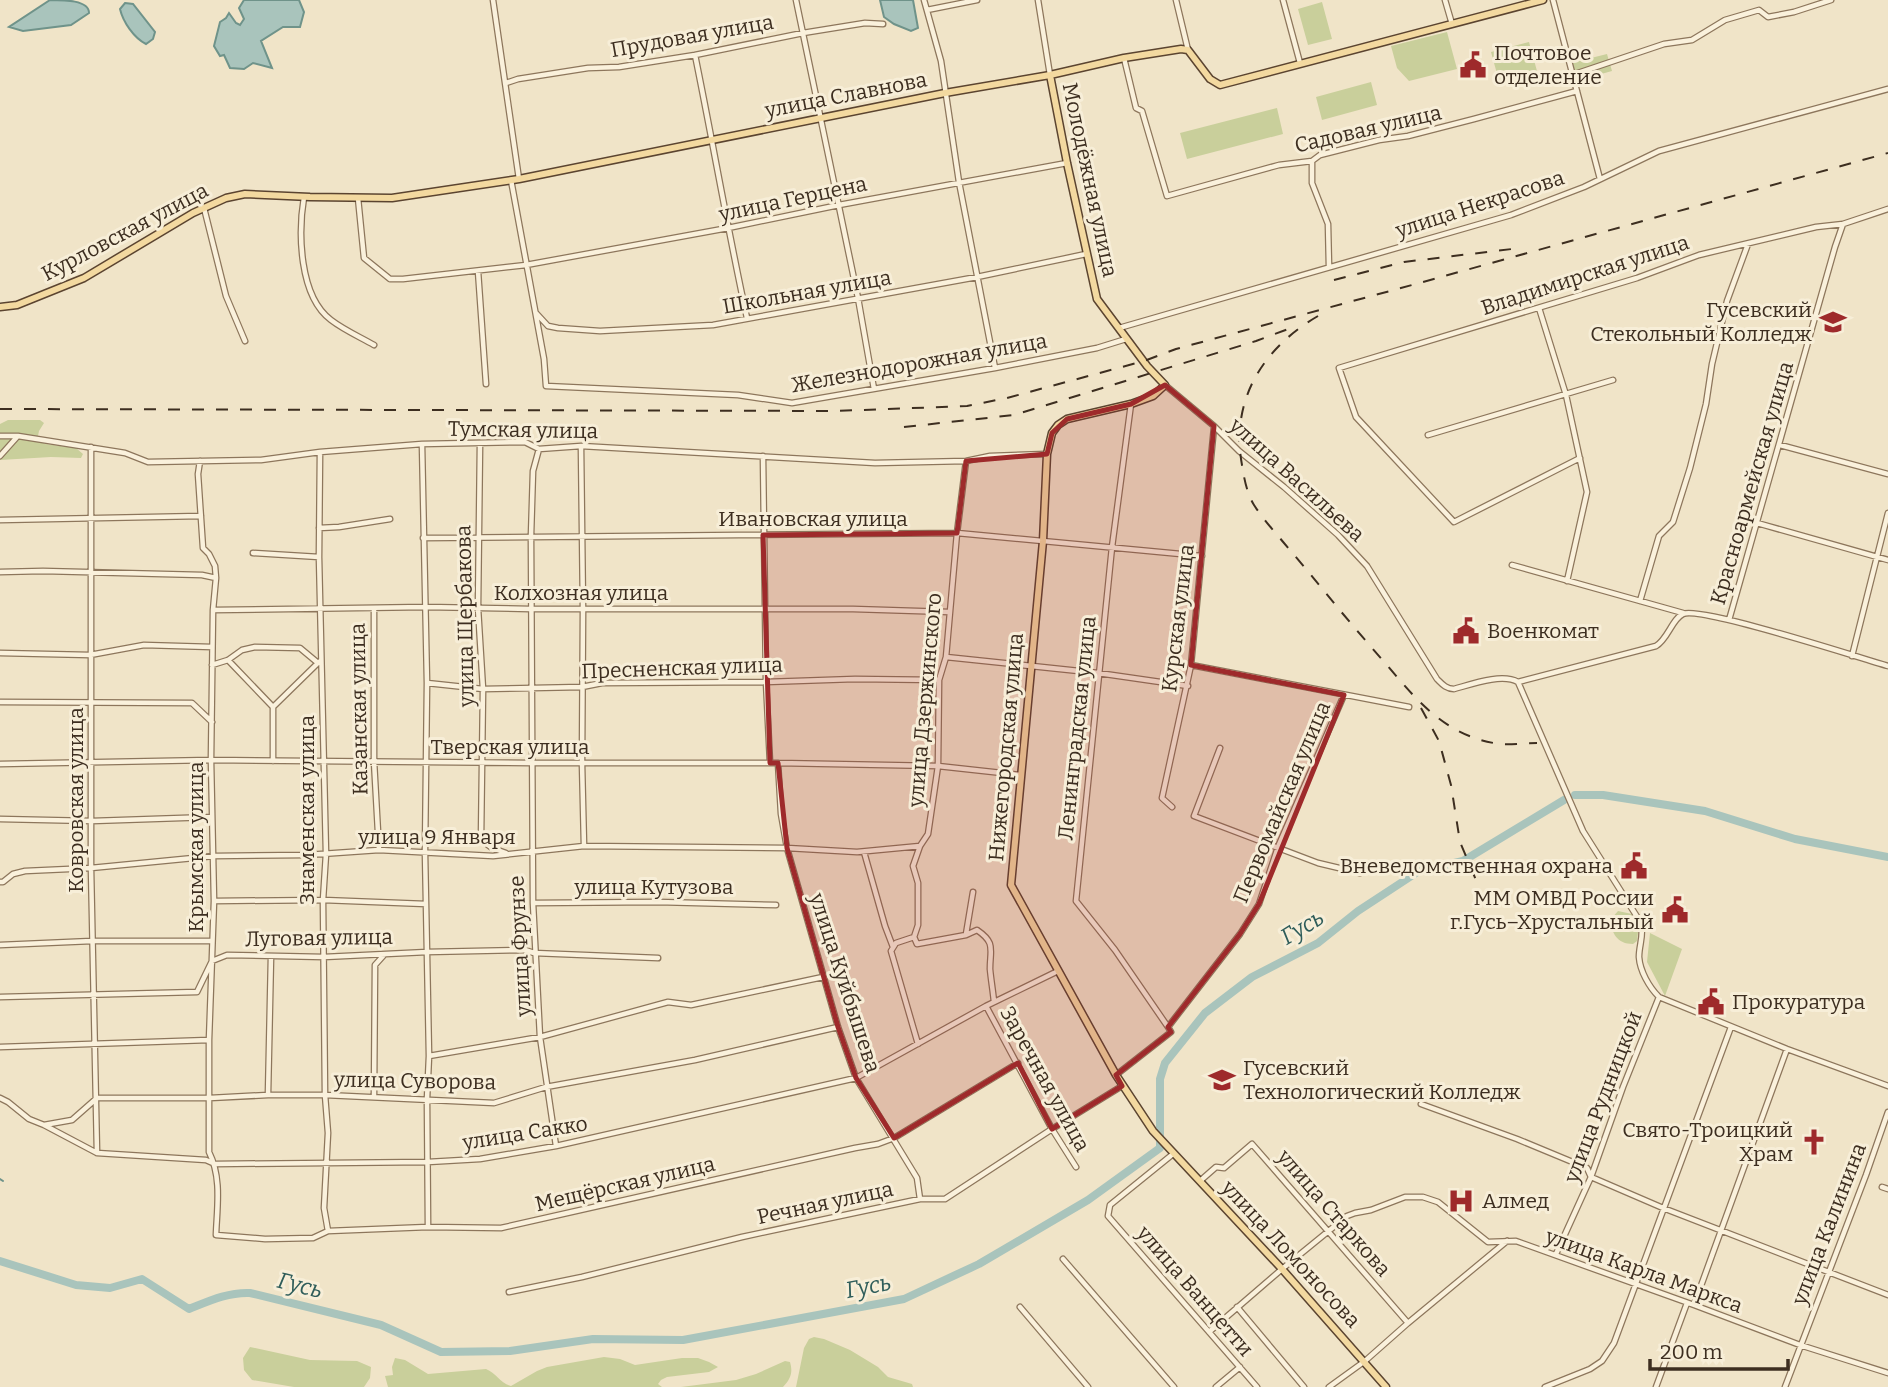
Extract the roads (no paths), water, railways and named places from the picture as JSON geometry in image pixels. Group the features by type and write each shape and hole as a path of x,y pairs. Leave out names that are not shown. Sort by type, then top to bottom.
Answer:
{"main road":[{"path":"1184,49 1210,79 1220,85 1543,0"},
{"name":"улица Славнова","path":"519,179 945,93 1050,75 1124,58 1184,49"},
{"name":"Молодёжная улица","path":"1050,75 1097,299 1147,366 1165,385"},
{"name":"Курловская улица","path":"0,307 17,305 84,278 226,198 245,194 400,197 519,179"},
{"name":"Нижегородская улица","path":"1165,385 1153,396 1131,404 1068,419 1052,433 1047,454 1042,541 1011,885 1122,1086 1167,1147"},
{"name":"улица Ломоносова","path":"1167,1147 1282,1269 1386,1387"}],"street":[{"path":"494,0 519,179"},
{"path":"796,0 822,118 874,389"},
{"path":"924,0 941,61 959,182 995,368"},
{"path":"926,10 977,0"},
{"name":"Молодёжная улица","path":"1038,0 1050,75"},
{"path":"1176,0 1184,49"},
{"path":"1283,0 1300,63"},
{"path":"1445,0 1452,24"},
{"path":"1553,0 1600,179"},
{"path":"1572,75 1664,44 1692,40 1725,20 1759,10 1768,17 1831,0"},
{"name":"Прудовая улица","path":"506,83 588,68 619,67 695,55 865,23 883,24"},
{"path":"695,55 727,229 747,319"},
{"name":"Садовая улица","path":"1124,58 1136,108 1142,111 1167,196 1279,165 1312,161 1320,155 1461,123 1577,91"},
{"name":"улица Некрасова","path":"1119,328 1511,215 1584,187 1659,152 1888,89"},
{"path":"1312,161 1312,183 1328,224 1329,267"},
{"name":"улица Герцена","path":"358,198 364,258 390,279 403,279 526,265 1067,163"},
{"path":"511,180 536,313"},
{"path":"304,197 301,249 306,279 313,294 331,321 374,345"},
{"path":"204,208 226,296 246,341"},
{"path":"1843,224 1888,209"},
{"name":"Владимирская улица","path":"1580,458 1454,522 1356,417 1339,368 1637,278 1699,255 1816,227 1843,224"},
{"name":"Красноармейская улица","path":"1729,620 1843,224"},
{"path":"1640,601 1659,536 1673,522 1690,468 1727,301 1748,243"},
{"name":"Школьная улица","path":"536,313 548,326 600,331 713,325 977,277 1086,254"},
{"path":"478,271 486,384"},
{"path":"1539,308 1566,396 1587,492 1567,582"},
{"name":"Железнодорожная улица","path":"536,313 546,386 738,396 792,403 995,368 1097,348 1127,338"},
{"path":"1428,435 1613,380"},
{"name":"улица Васильева","path":"1165,385 1284,487 1355,553 1367,566 1443,685 1450,689 1502,678 1518,682"},
{"name":"Ленинградская улица","path":"1131,404 1098,673 1076,901 1115,950 1168,1027"},
{"name":"Курская улица","path":"1172,807 1162,798 1191,665 1214,426"},
{"name":"Тумская улица","path":"0,436 18,436 91,447 125,453 148,462 261,460 320,452 422,444 525,442 539,449 581,446 875,463 966,461 990,456 1047,454"},
{"path":"0,456 18,436"},
{"name":"улица Щербакова","path":"480,443 478,608 483,689 481,840 492,848 510,854"},
{"path":"422,444 427,683 425,852 429,1056 428,1227"},
{"path":"1780,445 1888,474"},
{"path":"581,446 584,846"},
{"name":"Ковровская улица","path":"91,447 91,868 97,1153"},
{"name":"улица Фрунзе","path":"539,449 533,471 530,610 534,953 540,1037 556,1146"},
{"name":"Знаменская улица","path":"320,452 318,557 326,854 323,900 325,1095 328,1133 324,1208 328,1231"},
{"path":"763,457 766,682 770,763"},
{"name":"Крымская улица","path":"200,461 198,474 203,548 215,566 216,578 212,646 211,817 214,901 209,1040 209,1152 218,1178 216,1235"},
{"name":"улица Дзержинского","path":"914,937 918,925 918,883 913,866 920,846 928,834 938,766 939,680 946,657 966,461"},
{"path":"1852,656 1888,513"},
{"path":"0,520 201,516"},
{"path":"319,528 390,519"},
{"path":"1757,523 1888,559"},
{"name":"Ивановская улица","path":"423,538 957,533 1202,556"},
{"path":"253,553 318,557"},
{"path":"1512,565 1679,613 1729,620 1888,666"},
{"path":"0,572 202,575 216,578"},
{"name":"Колхозная улица","path":"213,610 426,607 530,610 853,608 949,612"},
{"name":"Казанская улица","path":"374,609 374,761 379,850"},
{"path":"1518,682 1656,646 1666,638 1681,615 1686,613"},
{"path":"0,653 90,655 144,645 212,646"},
{"path":"212,665 228,660 242,650 255,647 300,648 320,661 273,707"},
{"path":"946,657 1098,673 1188,686"},
{"path":"228,660 273,707 273,761"},
{"path":"1191,665 1409,707"},
{"name":"Пресненская улица","path":"427,683 483,689 582,687 602,682 939,680"},
{"name":"улица Рудницкой","path":"1518,682 1583,831 1641,923 1643,938 1639,959 1648,982 1659,997 1591,1177 1556,1254"},
{"name":"Первомайская улица","path":"1116,1075 1171,1032 1168,1027 1240,934 1259,904 1278,847 1344,695"},
{"path":"0,702 192,703 212,723"},
{"path":"1220,748 1194,816 1318,863 1360,873"},
{"name":"Тверская улица","path":"0,764 211,761 778,763 938,766 1020,775"},
{"name":"улица Куйбышева","path":"778,763 781,814 787,849 838,1027 856,1077 917,1178 920,1199"},
{"path":"0,819 92,821 211,817"},
{"name":"улица 9 Января","path":"0,882 25,871 91,868 214,856 379,850 493,856 584,846 864,851 920,846"},
{"path":"864,851 893,948"},
{"path":"966,935 972,892"},
{"path":"214,901 323,900 426,904"},
{"name":"улица Кутузова","path":"533,903 776,905"},
{"path":"918,1044 891,951 896,943 914,937 917,944 966,935 977,930 987,937 992,949 990,968 994,1002"},
{"path":"0,945 92,941 212,941"},
{"name":"Луговая улица","path":"212,961 227,955 324,957 426,951 525,950 534,953 658,958"},
{"path":"374,1096 375,965 385,954"},
{"path":"268,1095 271,956"},
{"path":"0,997 197,992 212,961"},
{"name":"улица Сакко","path":"44,1125 97,1153 206,1160 215,1164 480,1159 556,1146 856,1077 986,1006 1058,971"},
{"path":"429,1056 540,1037 668,1002 691,1004 823,977"},
{"path":"1659,997 1787,1049 1888,1086"},
{"name":"Заречная улица","path":"986,1006 1052,1129 1076,1167"},
{"name":"улица Суворова","path":"97,1098 325,1095 494,1103 546,1087 695,1060 838,1027"},
{"path":"1545,1387 1590,1369 1602,1361 1614,1343 1731,1027"},
{"path":"0,1047 209,1040"},
{"path":"1694,1305 1787,1049"},
{"name":"Мещёрская улица","path":"216,1235 265,1239 313,1238 328,1231 428,1227 501,1228 878,1144 894,1138 1018,1063"},
{"name":"Речная улица","path":"509,1292 582,1277 742,1237 920,1199 945,1199 1122,1086"},
{"path":"0,1097 29,1119 44,1125 72,1120 97,1098"},
{"path":"1421,1104 1587,1168 1591,1177 1663,1208 1888,1294"},
{"name":"улица Калинина","path":"1784,1387 1888,1112"},
{"name":"улица Старкова","path":"1200,1181 1216,1167 1224,1168 1252,1144 1408,1323"},
{"name":"улица Ванцетти","path":"1173,1154 1110,1205 1108,1216 1257,1387"},
{"path":"1882,1187 1888,1189"},
{"name":"улица Карла Маркса","path":"1209,1332 1347,1216 1411,1196 1438,1202 1488,1242 1516,1241 1556,1254 1800,1345 1888,1373"},
{"path":"1329,1387 1365,1361 1507,1240"},
{"path":"1063,1259 1174,1387"},
{"path":"1656,1387 1686,1303"},
{"path":"1020,1307 1088,1387"},
{"path":"1237,1307 1304,1387"},
{"path":"1216,1387 1240,1367"}],"water":[{"path":"50,0 80,3 85,5 89,13 71,25 23,31 9,27"},
{"path":"244,0 299,0 304,12 300,27 283,27 261,41 272,68 253,63 244,69 230,68 224,55 220,56 214,46 220,22 229,13 240,25 244,19 239,8"},
{"path":"880,0 913,0 918,28 911,31 884,17"},
{"path":"125,3 133,4 155,32 153,39 146,44 133,34 124,19 120,9"}],"waterway":[{"name":"Гусь","path":"1575,795 1603,795 1705,811 1795,839 1888,857"},
{"name":"Гусь","path":"0,1261 76,1285 110,1288 142,1279 189,1309 226,1296 250,1293 381,1325 441,1352 510,1351 593,1339 683,1340 904,1299 979,1264 1088,1200 1160,1148 1160,1079 1165,1063 1205,1013 1252,977 1318,943 1358,911 1419,871 1463,861 1564,800"}],"railway":[{"path":"0,409 835,411 967,406 1007,398 1144,361 1176,349 1888,153"},
{"path":"1334,280 1404,262 1512,249"},
{"path":"1318,316 1281,344 1255,378 1246,398 1240,441 1244,475 1252,501 1362,636 1410,692 1435,716 1464,734 1481,740 1500,744 1537,743"},
{"path":"904,427 1014,415 1291,328"},
{"path":"1421,708 1439,741 1451,785 1460,842 1476,880"}],"place":[{"name":"Почтовое отделение","path":"1473,65"},
{"name":"Гусевский Стекольный Колледж","path":"1833,322"},
{"name":"Военкомат","path":"1466,631"},
{"name":"Вневедомственная охрана","path":"1634,866"},
{"name":"ММ ОМВД России г.Гусь–Хрустальный","path":"1675,910"},
{"name":"Прокуратура","path":"1711,1002"},
{"name":"Гусевский Технологический Колледж","path":"1222,1080"},
{"name":"Свято-Троицкий Храм","path":"1814,1142"},
{"name":"Алмед","path":"1461,1201"}]}
